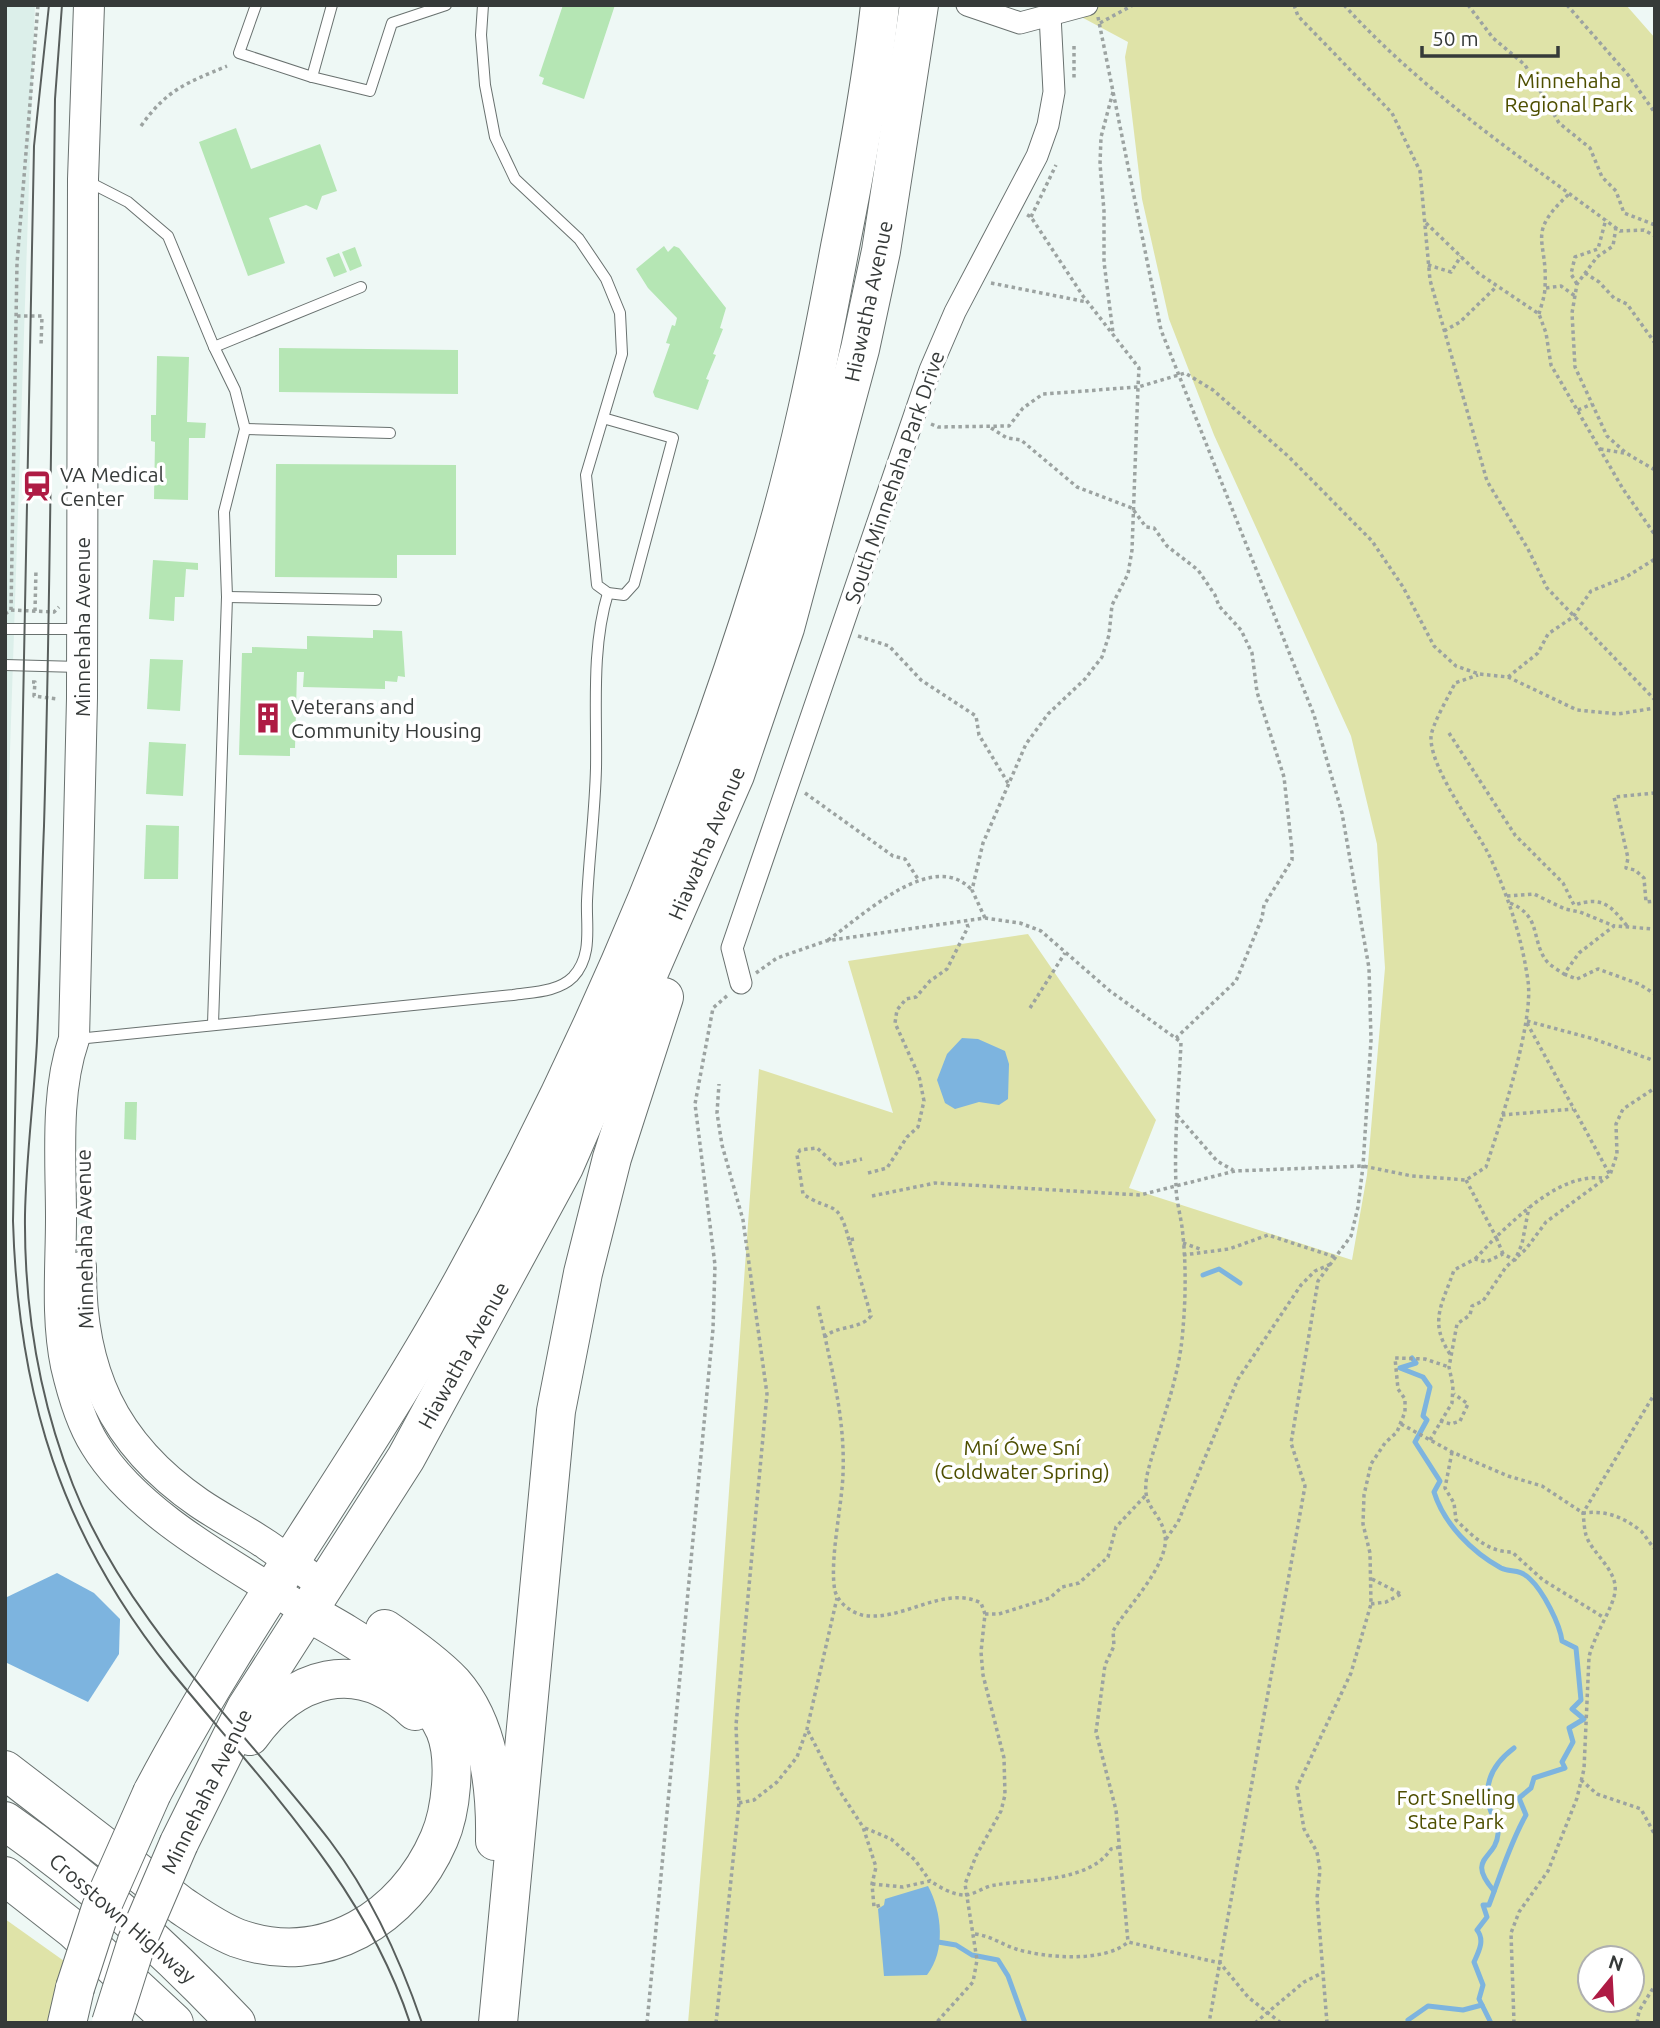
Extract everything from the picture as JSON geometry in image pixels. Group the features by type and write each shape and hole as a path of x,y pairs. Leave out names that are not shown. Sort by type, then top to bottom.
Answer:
{"highway":[{"name":"Hiawatha Avenue","path":"280,1575 457,1291 575,1066 676,831 766,568 800,441 856,165 873,70 880,5"},
{"name":"Hiawatha Avenue","path":"315,1598 405,1458 565,1167 735,775 785,628 860,349 881,251 919,5"},
{"path":"496,2023 556,1411 583,1273 612,1158 735,775"},
{"name":"Minnehaha Avenue","path":"67,2023 101,1908 152,1793 185,1731 280,1575"},
{"name":"Minnehaha Avenue","path":"111,2023 137,1941 189,1822 246,1708 315,1598"},
{"path":"315,1598 399,1639 453,1684 482,1733 496,1800 496,2023"},
{"path":"5,1770 208,1924 238,1938 273,1946 331,1941 359,1931 397,1904 427,1867 448,1819 450,1766 446,1732 428,1702 413,1686 398,1671 349,1635 315,1598"},
{"path":"189,1822 264,1716 284,1698 310,1684 350,1679 388,1691 414,1710 450,1766"},
{"name":"Crosstown Highway","path":"5,1821 84,1880 170,1953 236,2023"},
{"name":"Crosstown Highway","path":"5,1876 74,1930 174,2023"},
{"path":"5,1906 69,1951 147,2023"}],"street":[{"name":"Minnehaha Avenue","path":"89,5 83,179 82,667 74,1039 64,1067 61,1327 66,1366 94,1445 152,1508 280,1575 315,1598"},
{"path":"967,5 1020,23 1046,10 1087,5"},
{"name":"South Minnehaha Park Drive","path":"741,984 732,948 930,370 955,312 1037,156 1048,125 1054,92 1046,10"}],"lane":[{"path":"256,5 239,53 312,77 370,91 393,23 446,5"},
{"path":"312,77 332,5"},
{"path":"483,5 481,35 485,85 495,137 515,179 586,249 606,279 620,313 622,354 586,475 597,585 608,593 624,595 634,584 673,438 603,418"},
{"path":"83,179 128,202 168,236 214,347 235,390 245,429 224,512 227,597 213,1024"},
{"path":"214,347 361,287"},
{"path":"245,429 390,433"},
{"path":"74,1039 513,995 558,988 573,976 583,962 589,930 587,904 595,812 598,645 608,593"},
{"path":"227,597 376,600"},
{"path":"5,629 82,629"},
{"path":"5,665 82,667"}],"path":[{"path":"10,610 21,187 38,5"},
{"path":"1133,5 1100,23 1161,330 1314,715 1342,813 1370,968 1371,1040 1363,1166 1351,1236 1318,1281 1290,1443 1305,1486 1209,2023"},
{"path":"1294,5 1298,16 1392,113 1420,171 1428,265 1487,481 1528,549 1547,588 1655,700"},
{"path":"1344,5 1388,51 1479,128 1620,231 1644,230 1655,236"},
{"path":"1468,5 1493,38 1525,65 1559,123 1590,148 1602,177 1616,191 1624,213 1655,225"},
{"path":"1567,5 1629,76 1655,113"},
{"path":"141,126 153,108 174,88 227,66"},
{"path":"1113,333 1104,262 1100,164 1101,137 1114,90"},
{"path":"972,890 983,843 1026,744 1048,714 1086,679 1102,657 1109,635 1112,605 1129,566 1139,368 1089,303 1029,216 1049,185 1057,163"},
{"path":"1569,194 1547,217 1539,236 1545,288 1539,314 1546,333 1551,365 1654,535"},
{"path":"1577,284 1571,274 1575,257 1598,250 1606,219"},
{"path":"1424,222 1496,286 1539,314"},
{"path":"1616,227 1614,246 1597,257 1577,284 1572,313 1575,366 1607,436 1626,453 1655,470"},
{"path":"1428,265 1451,272 1461,256"},
{"path":"1585,273 1599,282 1614,298 1627,304 1655,342"},
{"path":"989,282 1089,303"},
{"path":"1444,331 1460,322 1496,286"},
{"path":"1545,288 1562,286 1575,296"},
{"path":"17,316 42,316 41,346"},
{"path":"928,423 938,427 1009,426 1023,408 1043,394 1138,387 1185,373 1213,390 1326,493 1372,541 1403,587 1434,646 1456,666 1479,674 1507,677 1577,710 1618,714 1655,708"},
{"path":"1577,410 1592,404"},
{"path":"991,428 1007,438 1021,440 1077,487 1132,509 1146,527 1154,528 1167,546 1198,570 1219,606 1241,630 1252,653 1257,692 1284,777 1292,860 1264,905 1262,918 1236,981 1176,1038"},
{"path":"1600,449 1626,453"},
{"path":"1507,677 1538,653 1548,634 1573,617 1591,591 1626,577 1655,559"},
{"path":"35,611 36,569"},
{"path":"5,614 10,610 54,612 60,605 64,606"},
{"path":"860,636 890,646 921,680 976,716 979,735 1008,783"},
{"path":"872,1196 935,1183 1140,1195 1235,1171 1363,1166 1412,1177 1466,1180 1486,1167 1526,1021 1528,984 1507,896 1487,852 1463,815 1440,768 1431,736 1455,683 1479,674"},
{"path":"23,680 35,682 34,696 57,699"},
{"path":"1449,733 1515,835 1563,883 1574,905 1592,900 1605,904 1628,927"},
{"path":"1655,793 1614,797 1628,858 1626,868 1635,870 1644,878 1646,902 1655,901"},
{"path":"809,795 860,835 893,856 905,859 918,878"},
{"path":"827,941 918,878 946,874 955,876 972,890 985,918"},
{"path":"1507,896 1534,894 1565,909 1614,926 1655,929"},
{"path":"1509,903 1524,909 1538,935 1545,959 1564,974 1577,979 1598,969 1639,984 1655,994"},
{"path":"647,2023 713,1329 715,1265 695,1104 713,1008 777,958 827,941 985,918 1020,923 1041,931 1110,991 1181,1042 1175,1188 1183,1243 1184,1328 1165,1422 1148,1473 1146,1495 1146,1503 1163,1528 1166,1539"},
{"path":"868,1173 887,1168 907,1138 918,1127 923,1114 923,1089 895,1023 897,1010 906,999 916,997 930,981 947,969 968,927 966,921"},
{"path":"1564,974 1579,953 1614,926"},
{"path":"1030,1008 1065,953"},
{"path":"1526,1021 1594,1039 1655,1061"},
{"path":"1526,1021 1610,1175"},
{"path":"716,2023 739,1803 736,1725 767,1394 743,1220 722,1145 717,1113 719,1084"},
{"path":"1430,1440 1452,1403 1454,1394 1449,1367 1457,1324 1469,1315 1472,1306 1483,1301 1546,1222 1610,1175 1617,1154 1616,1124 1623,1109 1655,1088"},
{"path":"1502,1115 1574,1108"},
{"path":"1177,1115 1217,1161 1235,1171"},
{"path":"825,1337 830,1332 867,1321 871,1317 843,1216 826,1203 803,1194 797,1155 800,1150 817,1148 836,1165 862,1159"},
{"path":"1450,1353 1438,1336 1438,1318 1454,1270 1475,1259 1529,1207 1583,1177 1604,1178"},
{"path":"1466,1180 1503,1254 1515,1259"},
{"path":"1515,1259 1522,1244 1529,1207"},
{"path":"1183,1255 1202,1250 1228,1249 1268,1235 1336,1258"},
{"path":"1183,1243 1202,1250"},
{"path":"1475,1259 1486,1262 1503,1254"},
{"path":"1128,1942 1116,1810 1096,1732 1105,1665 1114,1646 1113,1631 1136,1600 1160,1559 1166,1539 1178,1522 1238,1379 1301,1285 1315,1271 1332,1264"},
{"path":"739,1803 754,1800 777,1782 797,1758 807,1729 837,1598 835,1565 844,1442 841,1413 818,1306"},
{"path":"1327,2023 1317,1898 1320,1870 1317,1852 1304,1829 1297,1787 1351,1673 1371,1604 1370,1553 1363,1524 1365,1480 1376,1454 1401,1424 1405,1399 1398,1390 1395,1358 1426,1359 1449,1367"},
{"path":"1514,2023 1511,1933 1519,1912 1548,1871 1581,1780 1589,1657 1603,1617 1615,1595 1615,1583 1586,1536 1583,1513 1655,1393"},
{"path":"1440,1421 1451,1424 1460,1422 1465,1414 1468,1404 1454,1394"},
{"path":"1401,1424 1452,1452 1508,1476 1542,1486 1583,1513 1598,1511 1620,1517 1643,1534 1655,1549"},
{"path":"1452,1452 1445,1488 1454,1503 1456,1520 1496,1552 1512,1552 1543,1580 1603,1617"},
{"path":"985,1614 999,1614 1050,1598 1062,1587 1079,1583 1108,1557 1116,1527 1146,1495"},
{"path":"1371,1604 1385,1602 1401,1594 1372,1579"},
{"path":"837,1598 860,1615 876,1615 950,1599 971,1598 981,1603 985,1614 981,1652 982,1675 1004,1758 1005,1796 1001,1811 968,1872 966,1895 975,1934 977,1960 973,1982 936,2023"},
{"path":"807,1729 837,1787 863,1827 876,1867 872,1884 874,1907 880,1905"},
{"path":"1581,1780 1597,1794 1641,1809 1655,1835"},
{"path":"863,1827 891,1839 915,1860 930,1881 945,1890 966,1895 982,1887 1050,1880 1088,1868 1106,1858 1111,1849 1120,1847"},
{"path":"872,1884 903,1887 930,1881"},
{"path":"975,1934 990,1936 1017,1949 1066,1958 1118,1951 1128,1942"},
{"path":"1128,1942 1220,1963 1248,1997 1281,2023"},
{"path":"1655,1942 1655,1958"},
{"path":"1255,2023 1304,1982 1322,1973"},
{"path":"1637,2023 1639,2011 1655,1985"}],"shaded area":[{"path":"5,5 35,5 5,901"}],"green space":[{"path":"1059,5 1626,5 1655,38 1655,2023 688,2023 709,1773 759,1069 893,1113 848,961 1028,934 1156,1120 1129,1188 1352,1260 1367,1175 1385,968 1377,844 1351,736 1214,435 1169,319 1142,199 1125,57 1128,42"},
{"path":"5,1919 64,1961 49,2023 5,2023"}],"water":[{"path":"962,1038 978,1039 1005,1051 1009,1064 1008,1099 999,1105 979,1102 955,1109 945,1103 937,1080 947,1054"},
{"path":"57,1573 94,1593 120,1619 119,1654 88,1702 5,1662 5,1598"},
{"path":"928,1886 933,1896 940,1931 933,1965 927,1975 884,1976 878,1909 884,1905 885,1899"}],"building":[{"path":"563,5 615,5 584,99 542,84 544,78 539,76"},
{"path":"236,128 251,169 320,144 337,191 322,196 317,210 306,205 269,218 285,263 248,276 199,142"},
{"path":"664,246 668,252 674,246 679,248 726,308 720,328 723,329 713,354 716,355 698,410 655,397 653,392 670,344 666,343 677,318 648,288 636,269"},
{"path":"355,247 362,266 350,271 342,252"},
{"path":"339,253 347,272 334,277 326,258"},
{"path":"279,348 458,350 458,394 279,392"},
{"path":"157,356 189,357 187,422 206,423 205,438 189,438 188,500 154,499 155,442 151,441 151,415 156,415"},
{"path":"276,464 456,465 456,555 397,555 397,578 275,577"},
{"path":"153,560 198,563 198,570 186,569 184,597 175,597 174,621 149,619"},
{"name":"Veterans and Community Housing","path":"373,630 402,631 405,677 398,676 397,682 385,681 385,689 303,687 304,672 297,672 295,748 290,748 290,756 239,755 242,653 252,653 252,647 307,649 307,636 373,638"},
{"path":"150,659 183,660 180,711 147,709"},
{"path":"149,742 186,744 183,796 146,794"},
{"path":"146,825 179,826 178,879 144,879"},
{"path":"125,1102 137,1102 136,1140 124,1139"}],"waterway":[{"path":"1203,1275 1219,1269 1240,1283"},
{"path":"1412,1358 1416,1363 1400,1368 1423,1377 1430,1387 1423,1416 1427,1420 1415,1442 1440,1481 1434,1492 1445,1515 1460,1536 1480,1554 1501,1568 1522,1573 1530,1579 1550,1608 1562,1641 1576,1648 1581,1700 1572,1709 1584,1719 1569,1728 1573,1742 1562,1762 1565,1768 1534,1778 1531,1788 1519,1798 1526,1815 1510,1848 1489,1905 1483,1905 1487,1917 1477,1930 1481,1942 1474,1962 1483,1985 1479,1999 1491,2023"},
{"path":"1494,1891 1482,1871 1484,1859 1496,1843 1498,1834 1488,1799 1489,1782 1501,1760 1514,1748"},
{"path":"938,1942 956,1945 972,1955 998,1960 1008,1976 1025,2023"},
{"path":"1408,2020 1428,2006 1463,2010 1482,2005"}],"tram line":[{"path":"49,5 34,146 13,1221 24,1345 36,1404 53,1460 74,1514 101,1567 133,1619 171,1671 274,1794 338,1880 391,1973 410,2023"},
{"path":"62,5 55,99 44,826 37,1041 25,1215 27,1284 36,1352 61,1452 96,1535 155,1628 296,1798 345,1862 383,1928 422,2023"}],"place":[{"name":"VA Medical Center","path":"37,486"},
{"name":"Veterans and Community Housing","path":"268,718"}],"park label":[{"name":"Minnehaha Regional Park","path":"1569,92"},
{"name":"Mní Ówe Sní (Coldwater Spring)","path":"1022,1459"},
{"name":"Fort Snelling State Park","path":"1456,1809"}]}
